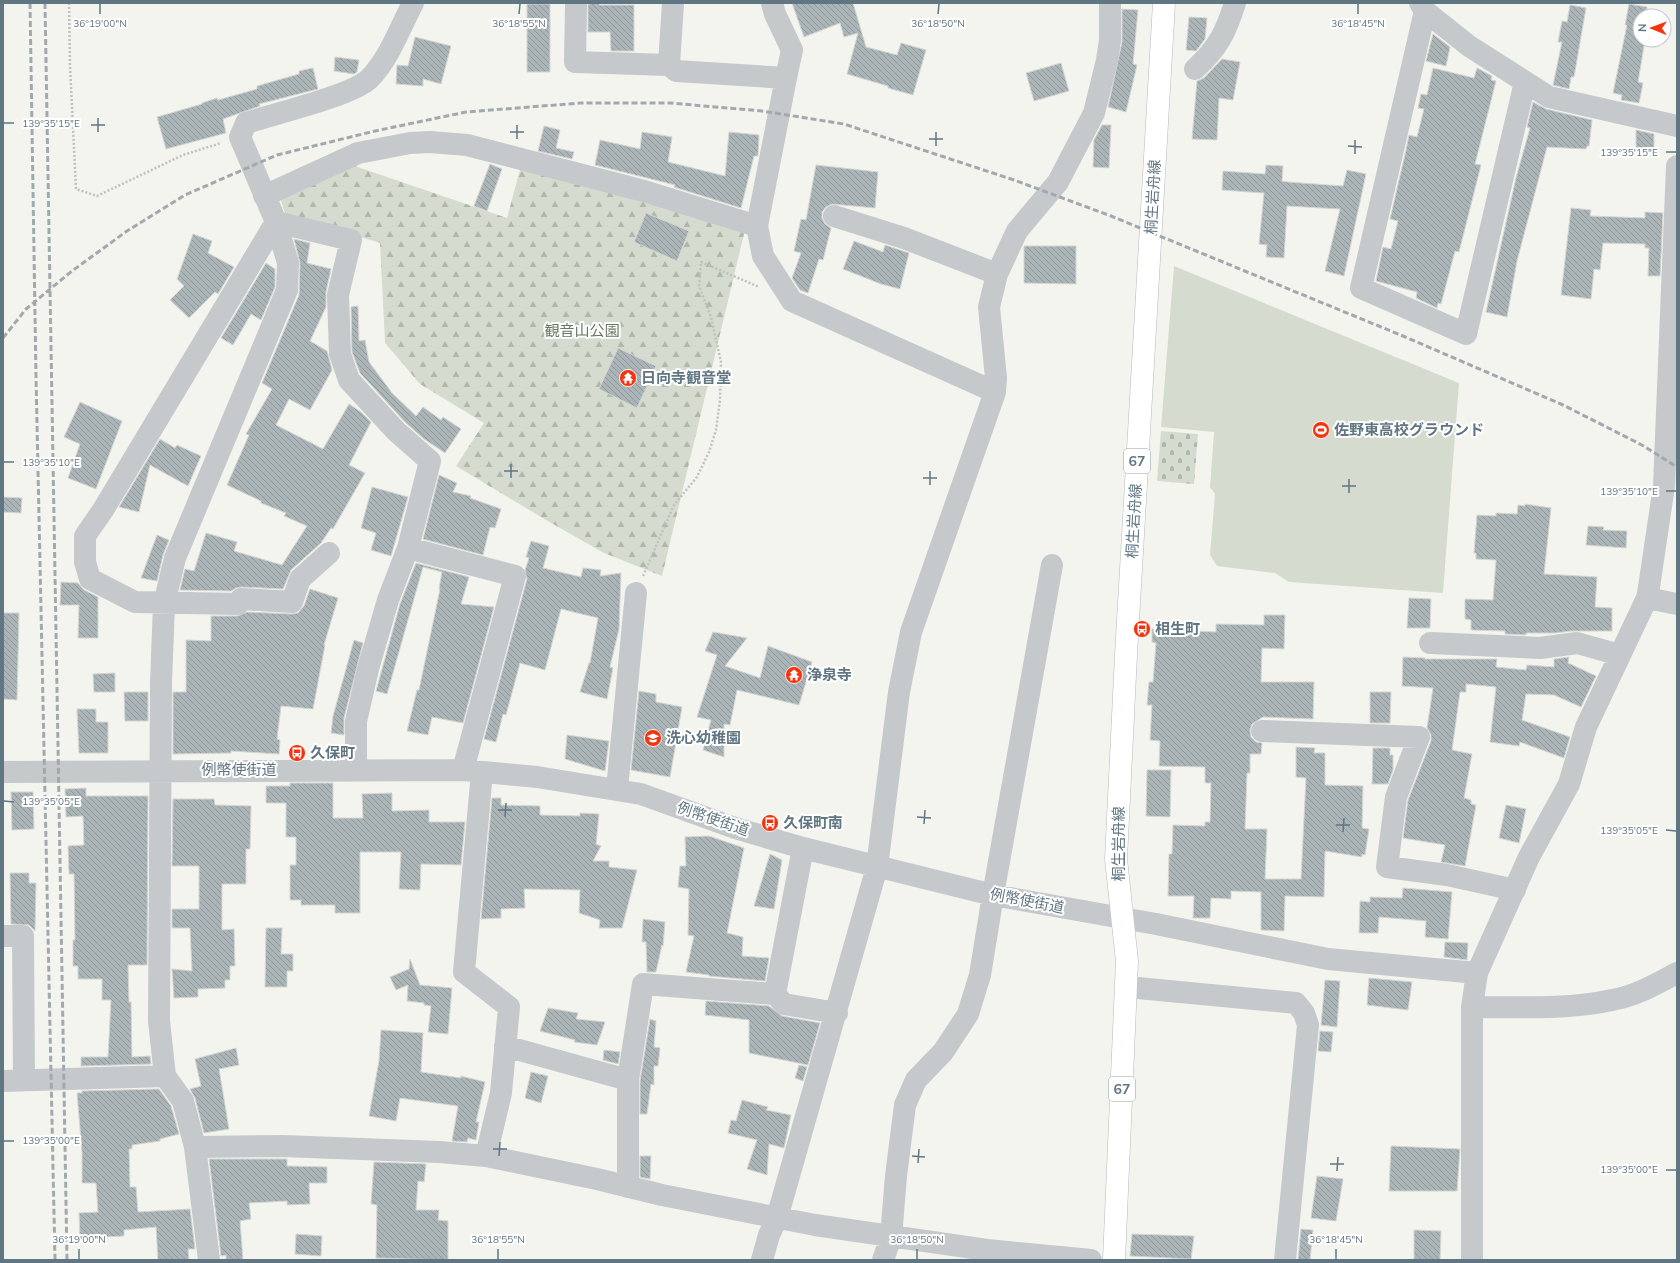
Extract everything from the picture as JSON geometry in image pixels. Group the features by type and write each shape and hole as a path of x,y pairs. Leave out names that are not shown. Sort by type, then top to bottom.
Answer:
{"main road":[{"name":"桐生岩舟線","path":"1124,919 1116,876 1117,844 1164,3"},
{"name":"67","path":"1114,1260 1127,987 1124,919"}],"street":[{"path":"209,1260 195,1147 184,1100 166,1076 159,1022 162,771 161,682 164,604 176,558 287,290 288,263 276,222 240,137 246,123 348,91 368,80 384,61 413,3"},
{"path":"576,3 575,62 669,65 676,71 786,78"},
{"path":"669,65 673,3"},
{"path":"772,3 775,14 792,50 757,226 763,256 792,301 995,392"},
{"path":"762,1260 769,1235 777,1218 837,1013 877,868 898,692 911,632 995,392 996,378 989,307 997,274 1017,231 1058,182 1094,113 1107,60 1110,40 1110,3"},
{"path":"1195,69 1207,58 1227,29 1235,3"},
{"path":"1525,82 1466,334 1361,288 1422,7 1469,46 1549,97 1677,126 1677,115"},
{"path":"264,196 358,153 410,143 430,142 467,145 644,191 757,226"},
{"path":"1472,1260 1472,1007 1477,973 1529,857 1570,784 1586,727 1647,598 1664,486 1674,295 1677,166"},
{"path":"834,216 904,238 997,274"},
{"path":"276,222 352,240 338,295 340,354 349,380 396,431 430,461 408,548 388,600 368,669 356,721 356,770"},
{"path":"276,222 103,510 85,536 85,562 90,579 136,602 164,604 238,604 241,599 292,602 300,579 329,553"},
{"path":"408,548 515,576 473,771 464,972 509,1007 501,1093 486,1156"},
{"path":"883,1260 891,1237 896,1176 906,1105 916,1080 943,1052 968,1014 980,975 1052,566"},
{"path":"617,789 636,593"},
{"path":"1647,598 1677,604"},
{"path":"1430,643 1540,648 1577,643 1620,655"},
{"path":"1262,731 1419,737 1396,797 1387,867 1447,875 1515,890"},
{"name":"例幣使街道","path":"3,772 356,770 473,771 537,777 641,794 735,828 803,848 877,868 993,895 1328,959 1477,973"},
{"path":"775,994 803,848"},
{"path":"3,936 22,936 13,1081 166,1076"},
{"path":"1472,1007 1544,1008 1612,1000 1644,990 1677,973"},
{"path":"628,1187 628,1080 643,984 775,994 784,1004 837,1013"},
{"path":"1127,987 1296,1003 1304,1013 1308,1025 1285,1260"},
{"path":"506,1046 628,1080"},
{"path":"195,1147 283,1146 439,1152 486,1156 777,1218 891,1237 987,1250 1091,1260"}],"path":[{"path":"69,3 70,66 76,189 97,196 183,155 240,137"},
{"path":"636,593 674,505 697,476 709,452 716,430 720,400 721,362 711,317 699,286 701,262 764,289"}],"green space":[{"name":"観音山公園","path":"349,164 507,218 521,166 745,230 662,576 604,553 456,466 484,423 420,384 385,343 380,243 285,214 279,194"},
{"name":"佐野東高校グラウンド","path":"1174,266 1459,383 1443,593 1289,582 1275,573 1217,566 1210,555 1215,494 1210,487 1214,432 1161,427"},
{"path":"1161,431 1198,434 1194,484 1157,481"}],"building":[{"path":"599,3 599,5 634,5 634,51 611,51 610,32 588,32 588,4"},
{"path":"792,3 853,3 866,47 897,55 901,43 926,50 913,95 847,74 858,33 844,37 840,23 804,37"},
{"path":"527,4 550,4 550,72 527,72"},
{"path":"1629,4 1647,7 1632,8 1632,48 1644,48 1638,82 1643,83 1639,103 1621,100 1622,95 1613,93 1627,25 1625,25"},
{"path":"1570,5 1586,8 1574,77 1571,77 1569,89 1553,85 1562,42 1558,42 1562,21 1567,22"},
{"path":"1122,9 1138,10 1133,64 1137,65 1126,112 1108,107 1122,42"},
{"path":"1189,17 1207,18 1205,39 1196,51 1186,50"},
{"path":"1433,34 1450,47 1446,66 1426,61"},
{"path":"415,37 451,46 441,84 423,79 423,86 396,84 397,65 408,66"},
{"path":"335,57 359,60 357,72 354,74 334,71"},
{"path":"1222,59 1240,62 1233,100 1219,98 1217,140 1192,139 1197,81 1204,78"},
{"path":"1061,63 1069,91 1034,101 1026,73"},
{"path":"313,68 318,89 259,104 260,106 223,119 226,133 166,149 157,117 217,98 218,100 257,89 257,86 299,74 299,71"},
{"path":"1433,68 1474,78 1477,68 1492,76 1491,80 1496,81 1475,164 1481,165 1459,252 1455,251 1441,304 1438,303 1437,308 1416,298 1417,292 1376,281 1383,247 1391,249 1398,221 1390,219 1409,135 1417,137 1424,109 1418,108 1421,94 1427,95"},
{"path":"1533,102 1546,109 1592,120 1589,146 1587,146 1586,149 1547,147 1517,261 1507,317 1486,312 1516,178 1530,128 1527,127"},
{"path":"1102,125 1111,125 1109,168 1093,167 1094,140"},
{"path":"544,126 560,130 556,148 574,152 572,159 538,151"},
{"path":"1636,130 1654,134 1654,150 1636,150"},
{"path":"642,132 672,137 668,162 725,176 729,132 759,135 758,156 754,156 741,208 674,187 675,185 595,165 600,140 640,149"},
{"path":"490,164 502,169 487,211 474,206"},
{"path":"816,165 878,172 875,208 832,204 826,207 822,212 822,218 825,224 831,228 823,260 819,259 808,293 800,290 792,278 801,253 794,251 801,219 806,220"},
{"path":"1266,165 1283,166 1282,181 1288,182 1343,186 1347,170 1366,174 1344,276 1325,271 1340,209 1287,206 1284,258 1266,257 1267,245 1259,244 1264,193 1222,190 1223,171 1265,174"},
{"path":"1571,208 1591,210 1590,216 1645,218 1645,212 1663,213 1660,276 1648,276 1649,248 1645,248 1645,244 1603,243 1600,270 1594,269 1591,299 1561,295"},
{"path":"646,213 689,231 677,261 634,242"},
{"path":"193,234 212,241 208,253 234,267 218,294 215,292 189,318 170,300 184,286 177,279"},
{"path":"294,239 310,243 307,263 331,269 326,292 326,307 310,341 327,351 332,370 310,410 289,399 276,425 323,449 349,404 361,412 371,422 349,465 365,473 333,529 331,528 321,543 291,570 283,589 242,587 231,591 180,590 185,569 194,571 206,533 237,542 234,551 282,565 307,526 284,516 286,513 261,503 261,501 227,485 249,435 246,434 272,389 262,383 299,295 300,263"},
{"path":"854,241 883,252 885,245 909,253 900,289 881,284 843,269"},
{"path":"1024,246 1076,246 1076,284 1024,283"},
{"path":"266,263 275,269 275,287 261,320 251,314 233,345 221,338"},
{"path":"358,306 359,341 365,340 369,362 392,393 416,416 423,407 441,420 443,417 461,429 445,453 424,439 405,422 360,373 352,352 351,307"},
{"name":"日向寺観音堂","path":"618,348 656,366 637,408 599,389"},
{"path":"80,402 122,421 96,489 68,478 80,444 64,437"},
{"path":"160,439 175,448 177,445 201,456 188,486 150,465 139,512 119,507"},
{"path":"439,475 457,483 453,492 471,496 470,498 501,509 495,528 490,527 483,555 423,539"},
{"path":"372,487 408,497 391,556 371,550 376,533 361,528"},
{"path":"3,497 22,498 21,513 3,512"},
{"path":"1525,504 1551,508 1544,574 1597,577 1595,607 1612,608 1612,631 1526,633 1526,635 1505,634 1505,631 1471,630 1471,620 1465,619 1465,599 1493,600 1496,560 1476,559 1476,553 1474,553 1477,515 1496,516 1496,513 1517,514 1518,505 1525,506"},
{"path":"1588,526 1604,527 1603,530 1627,531 1626,548 1586,545"},
{"path":"157,535 169,540 163,555 157,581 141,578"},
{"path":"531,541 549,546 543,568 581,577 583,568 601,570 600,576 621,573 619,629 610,667 613,668 607,699 580,692 590,663 598,618 561,609 545,670 520,663 506,715 503,714 496,742 484,739 527,579 525,570 529,558 526,557"},
{"path":"416,563 469,577 461,604 494,607 463,723 432,717 428,735 407,731 417,690 419,690 440,589 442,572 423,567 387,694 376,691 400,604"},
{"path":"61,582 78,583 84,590 98,597 98,638 78,638 79,605 60,605"},
{"path":"310,589 338,598 324,645 313,709 281,706 277,739 280,740 279,754 231,751 231,753 173,754 173,692 186,692 186,640 211,641 211,616 238,616 247,612 298,613 304,606"},
{"path":"1409,598 1431,599 1430,628 1407,628"},
{"path":"3,613 19,613 17,700 3,699"},
{"path":"1264,615 1285,615 1284,649 1262,648 1261,682 1314,682 1313,719 1263,717 1252,724 1250,730 1251,737 1256,742 1262,743 1261,754 1250,754 1250,773 1247,773 1245,829 1267,829 1265,879 1301,879 1306,778 1296,777 1296,747 1315,748 1314,753 1325,753 1325,785 1363,786 1362,828 1369,829 1365,855 1362,854 1362,857 1325,851 1324,897 1285,896 1284,931 1261,930 1261,892 1231,891 1231,899 1211,898 1210,918 1193,918 1194,896 1168,896 1169,854 1172,854 1173,825 1205,826 1205,822 1210,822 1211,783 1205,783 1205,767 1159,766 1160,741 1150,740 1152,705 1147,705 1149,682 1153,682 1156,643 1152,642 1152,629 1216,632 1216,624 1264,625"},
{"path":"713,632 747,638 725,666 760,678 768,646 812,662 799,705 737,690 730,725 724,724 724,757 703,750 711,720 697,717 717,655 705,651"},
{"path":"354,640 363,643 344,718 344,735 331,733 333,716"},
{"path":"1403,657 1425,659 1497,659 1496,667 1526,670 1527,665 1554,667 1554,659 1569,657 1568,663 1596,676 1581,707 1554,695 1526,694 1522,720 1570,737 1564,758 1520,742 1519,746 1490,742 1496,687 1466,684 1466,692 1460,692 1452,750 1472,754 1464,798 1471,800 1471,804 1476,805 1465,866 1441,862 1445,845 1403,838 1408,800 1431,741 1431,735 1427,728 1433,688 1402,686"},
{"path":"115,673 115,692 94,692 93,674"},
{"name":"洗心幼稚園","path":"639,691 656,694 656,702 682,707 670,777 631,770"},
{"path":"124,692 148,692 148,721 125,721"},
{"path":"1370,692 1391,692 1390,723 1370,723"},
{"path":"77,709 96,709 96,722 108,722 108,753 79,753"},
{"path":"567,735 609,741 605,771 565,759"},
{"path":"1373,748 1390,748 1390,755 1393,755 1393,770 1388,784 1372,784"},
{"path":"1147,770 1171,770 1170,817 1146,816"},
{"path":"290,783 333,783 333,818 363,818 362,794 392,793 392,811 429,810 429,822 465,822 461,865 421,864 420,890 399,889 401,852 360,852 360,913 335,913 335,905 301,905 301,900 290,900 290,865 296,865 296,837 286,837 286,803 266,803 266,786 290,786"},
{"path":"86,788 86,796 148,796 147,965 128,965 129,1002 131,1002 132,1057 150,1056 151,1064 81,1066 81,1057 108,1057 111,1000 102,1000 102,979 78,979 78,966 73,966 73,940 75,940 74,874 69,874 68,846 84,845 83,816 66,817 65,789"},
{"path":"11,792 33,792 34,829 12,830"},
{"path":"492,798 501,798 501,805 540,806 540,815 580,816 580,813 599,814 596,844 601,846 593,861 609,861 609,867 637,870 622,928 599,928 600,920 579,913 580,890 524,889 525,908 501,909 501,918 481,919"},
{"path":"173,799 214,799 215,805 251,806 250,849 246,849 246,884 222,884 222,930 234,929 235,966 230,966 230,980 225,980 225,988 198,989 198,997 174,998 172,969 192,971 190,928 172,928 172,909 199,909 199,866 172,866"},
{"path":"1506,805 1526,809 1519,843 1499,838"},
{"path":"709,836 744,848 727,933 743,937 742,956 769,958 765,981 709,976 686,972 694,936 688,935 689,889 678,887 680,866 686,866 685,837"},
{"path":"770,854 782,860 774,909 754,906"},
{"path":"10,873 29,873 29,883 36,883 35,931 29,925 11,924"},
{"path":"1403,888 1452,892 1448,939 1425,937 1426,921 1379,917 1378,933 1359,933 1360,901 1370,902 1370,897 1402,898"},
{"path":"643,919 665,922 663,946 662,945 656,972 647,972 646,942 642,942"},
{"path":"266,928 282,928 281,954 293,954 293,971 287,971 287,987 265,987"},
{"path":"1445,942 1468,943 1467,960 1444,957"},
{"path":"410,959 420,985 452,988 448,1034 428,1032 431,1006 424,1005 424,1003 407,1001 408,985 396,990 390,977 409,969"},
{"path":"1369,978 1412,982 1408,1010 1367,1005"},
{"path":"1325,980 1340,981 1337,1027 1321,1025"},
{"path":"706,1001 769,1006 782,1016 820,1023 808,1065 749,1053 749,1020 705,1015"},
{"path":"548,1008 578,1013 576,1019 605,1022 597,1045 574,1042 575,1040 540,1031"},
{"path":"650,1019 656,1021 654,1047 660,1048 658,1066 654,1066 654,1085 651,1084 647,1114 640,1114 640,1081"},
{"path":"381,1030 423,1033 421,1072 461,1078 461,1076 485,1082 476,1122 479,1122 476,1140 468,1138 467,1142 452,1141 458,1106 400,1098 396,1121 369,1116 379,1061"},
{"path":"1320,1031 1333,1032 1331,1052 1318,1051"},
{"path":"236,1048 239,1065 219,1069 229,1129 204,1133 195,1098 190,1089 201,1086 195,1059"},
{"path":"604,1050 620,1052 618,1064 603,1060"},
{"path":"799,1065 807,1067 803,1081 795,1078"},
{"path":"531,1072 548,1076 541,1103 525,1098"},
{"path":"159,1089 171,1106 179,1134 160,1139 160,1141 132,1145 132,1149 129,1149 130,1187 136,1187 138,1212 190,1209 195,1249 188,1249 189,1260 158,1260 156,1227 124,1230 124,1236 80,1238 79,1213 98,1212 96,1183 82,1183 82,1152 77,1093 82,1093 82,1091"},
{"path":"742,1100 768,1107 766,1110 791,1115 784,1148 769,1144 767,1175 747,1169 757,1140 728,1133 731,1120 736,1121"},
{"path":"1391,1146 1460,1149 1457,1191 1389,1191"},
{"path":"640,1156 651,1156 650,1179 640,1177"},
{"path":"209,1159 287,1159 287,1166 327,1167 327,1183 309,1183 310,1204 287,1205 287,1201 249,1203 251,1219 240,1221 243,1260 226,1260 226,1255 221,1256"},
{"path":"374,1162 426,1164 424,1182 418,1181 416,1210 439,1210 438,1220 448,1221 448,1260 376,1258 377,1205 371,1204"},
{"path":"1317,1176 1343,1179 1336,1221 1311,1218"},
{"path":"1301,1229 1313,1230 1310,1260 1298,1260"},
{"path":"1414,1230 1441,1231 1440,1260 1414,1260"},
{"path":"296,1234 322,1236 321,1256 295,1254"},
{"path":"1132,1234 1194,1236 1191,1259 1130,1256"}],"railway":[{"path":"30,3 36,377 55,1260"},
{"path":"45,3 67,1260"},
{"path":"3,338 26,309 72,271 127,231 185,195 277,155 375,131 466,112 581,103 670,103 762,111 844,124 1014,180 1111,216 1403,336 1563,405 1642,445 1677,467"}],"place":[{"name":"日向寺観音堂","path":"628,378"},
{"name":"佐野東高校グラウンド","path":"1321,430"},
{"name":"相生町","path":"1142,629"},
{"name":"浄泉寺","path":"794,675"},
{"name":"洗心幼稚園","path":"653,738"},
{"name":"久保町","path":"297,753"},
{"name":"久保町南","path":"770,823"}]}
